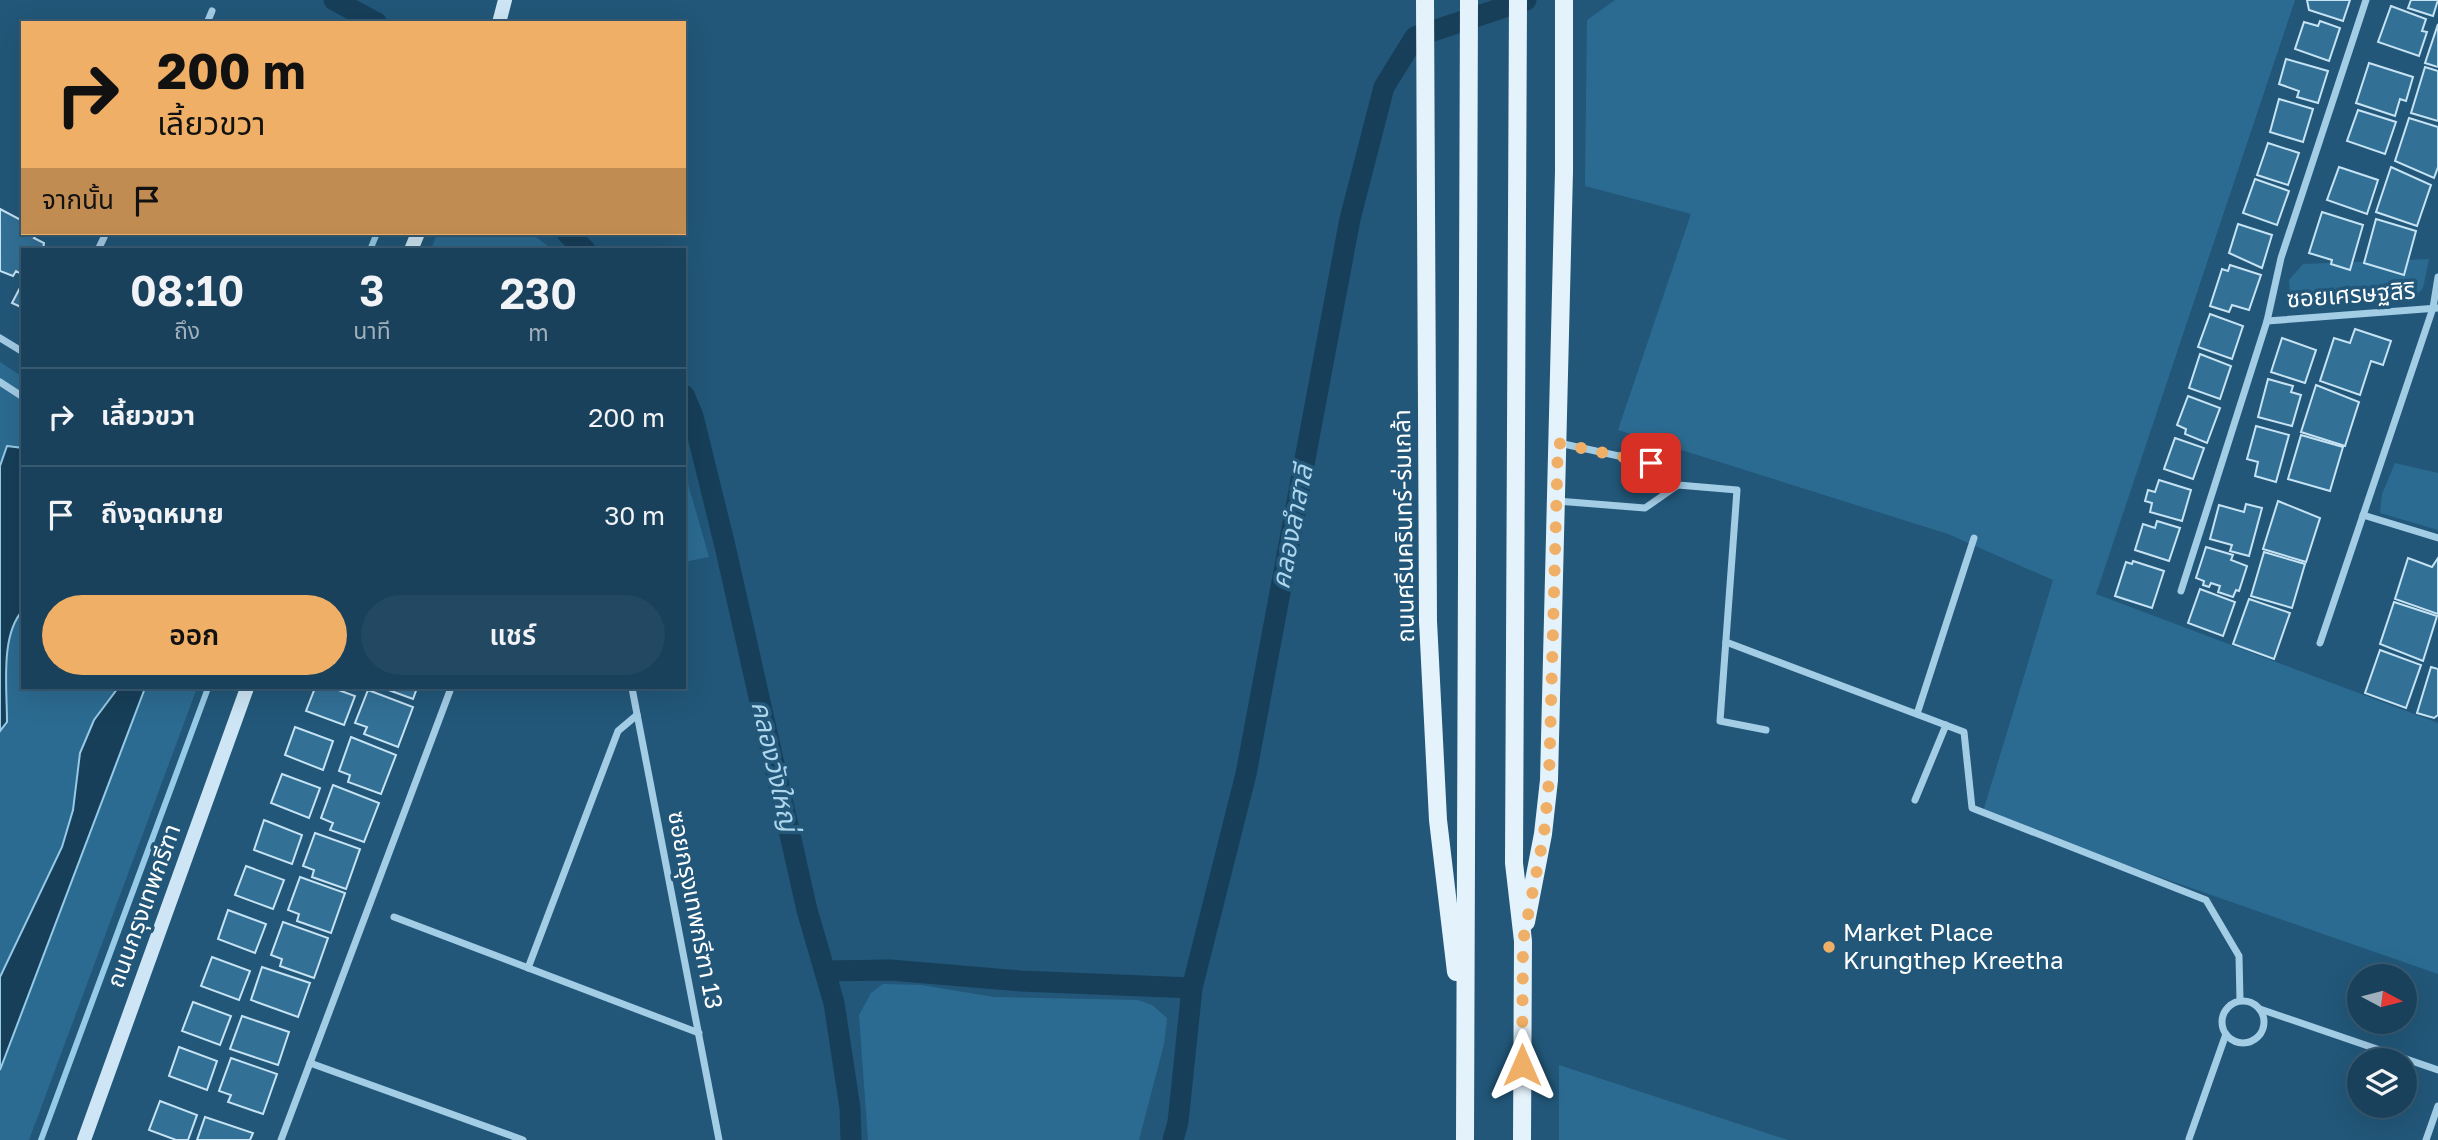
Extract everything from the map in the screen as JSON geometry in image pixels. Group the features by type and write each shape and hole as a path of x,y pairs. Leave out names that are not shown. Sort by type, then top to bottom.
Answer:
{"main road":[{"path":"500,21 505,0"},
{"name":"ถนนศรีนครินทร์-ร่มเกล้า","path":"1425,0 1428,621 1438,820 1465,1050"},
{"name":"ถนนศรีนครินทร์-ร่มเกล้า","path":"1465,1140 1469,0"},
{"path":"1518,0 1514,863 1523,941 1522,1140"},
{"path":"1523,941 1544,834 1549,780 1557,501 1564,0"},
{"name":"ถนนกรุงเทพกรีฑา","path":"85,1140 247,689"}],"street":[{"path":"2181,591 2267,320 2281,258 2366,0"},
{"path":"208,21 212,11"},
{"path":"2320,643 2435,308 2438,277"},
{"name":"ซอยเศรษฐสิริ","path":"2267,320 2435,308"},
{"path":"0,338 21,351"},
{"path":"0,382 21,396"},
{"path":"1558,443 1651,463 1678,485 1737,490 1720,721 1766,730"},
{"path":"1557,501 1645,508 1678,485"},
{"path":"2363,514 2438,538"},
{"path":"1917,714 1975,538"},
{"path":"1726,642 1964,732 1972,808 2206,900 2239,956 2240,1000"},
{"path":"281,1140 451,689"},
{"name":"ซอยกรุงเทพกรีฑา 13","path":"632,689 719,1140"},
{"path":"528,968 618,731 637,715"},
{"path":"1915,800 1946,725"},
{"path":"394,917 699,1033"},
{"path":"2240,1000 2438,1070"},
{"path":"2240,1000 2224,1013 2222,1027 2226,1034 2243,1043 2255,1039 2264,1021 2260,1009"},
{"path":"2189,1139 2226,1034"},
{"path":"310,1063 523,1140"},
{"path":"2426,1140 2438,1106"}],"shaded area":[{"path":"1615,0 2295,0 2096,594 2438,723 2438,974 2417,967 2417,964 2409,964 1982,815 2053,580 1948,534 1618,430 1691,214 1585,186 1587,20"},
{"path":"436,235 534,235 550,248 432,248"},
{"path":"2429,259 2423,288 2414,298 2291,307 2289,280 2303,264"},
{"path":"0,362 21,376 21,689 197,689 29,1140 0,1140"},
{"path":"7,446 21,448 21,613 11,633 8,647 7,722 0,731 0,466"},
{"path":"2395,463 2438,473 2438,530 2380,513 2382,494"},
{"path":"686,477 709,557 686,562"},
{"path":"117,689 145,689 0,1070 0,977 62,847 73,810 80,753 94,720"},
{"path":"883,984 921,985 994,997 1138,1000 1152,1005 1167,1018 1164,1044 1139,1140 868,1140 859,1015 871,993"},
{"path":"1559,1065 1788,1140 1559,1140"}],"building":[{"path":"2307,0 2350,0 2343,21 2309,10"},
{"path":"2411,0 2438,0 2433,16 2408,8"},
{"path":"2391,6 2426,19 2422,31 2427,32 2419,56 2378,42"},
{"path":"2320,21 2340,28 2329,61 2295,49 2304,22 2318,26"},
{"path":"2438,24 2438,67 2425,63"},
{"path":"2286,59 2328,71 2318,103 2297,97 2299,91 2279,84"},
{"path":"2369,63 2413,77 2406,101 2400,99 2395,116 2356,103"},
{"path":"2425,67 2438,71 2438,121 2411,113"},
{"path":"2279,99 2313,109 2303,142 2270,132"},
{"path":"2358,110 2396,122 2385,154 2347,141"},
{"path":"2409,118 2438,127 2438,167 2434,178 2395,161"},
{"path":"2268,143 2299,153 2288,185 2257,175"},
{"path":"2339,167 2378,180 2367,214 2327,200"},
{"path":"2391,167 2431,185 2417,226 2376,212"},
{"path":"2255,179 2289,191 2277,225 2243,213"},
{"path":"0,209 21,220 21,235 36,235 34,238 44,243 43,248 21,248 21,274 16,271 13,276 0,271"},
{"path":"2322,212 2363,225 2350,270 2331,264 2332,260 2309,253"},
{"path":"2376,219 2416,231 2404,275 2364,263"},
{"path":"2238,224 2272,235 2262,268 2229,253"},
{"path":"2230,265 2261,275 2249,310 2232,305 2229,312 2210,306 2222,269 2228,271"},
{"path":"21,286 21,307 12,303"},
{"path":"2210,314 2243,326 2232,359 2198,347"},
{"path":"2355,329 2391,341 2383,365 2371,361 2360,395 2320,381 2334,338 2350,343"},
{"path":"2282,338 2316,350 2305,383 2271,372"},
{"path":"2200,354 2231,366 2220,399 2189,388"},
{"path":"2268,379 2293,386 2291,392 2301,395 2292,426 2258,417"},
{"path":"2316,385 2359,402 2345,446 2301,432"},
{"path":"2188,396 2220,408 2207,443 2185,434 2186,429 2177,425"},
{"path":"2256,426 2289,435 2276,482 2255,476 2258,462 2247,459"},
{"path":"2301,435 2343,447 2330,491 2288,479"},
{"path":"2175,438 2204,448 2193,479 2164,469"},
{"path":"2159,480 2191,490 2182,521 2150,512 2152,503 2145,501 2148,490 2155,492"},
{"path":"2278,501 2320,518 2306,562 2263,549"},
{"path":"2246,504 2262,508 2249,556 2230,551 2232,545 2210,539 2219,505 2244,512"},
{"path":"2157,521 2180,528 2169,561 2135,550 2143,524 2155,528"},
{"path":"2206,547 2233,555 2231,560 2247,566 2239,591 2236,590 2233,597 2218,592 2220,586 2211,583 2209,587 2203,585 2204,581 2196,578"},
{"path":"2264,552 2305,564 2292,608 2251,596"},
{"path":"2408,558 2432,567 2438,558 2438,614 2395,599"},
{"path":"2133,561 2164,571 2152,608 2115,596 2126,562 2132,564"},
{"path":"2200,589 2235,602 2223,636 2188,623"},
{"path":"2249,599 2290,613 2274,659 2233,644"},
{"path":"2394,602 2437,616 2423,661 2380,644"},
{"path":"2380,650 2421,665 2406,708 2365,693"},
{"path":"2431,667 2438,669 2438,715 2434,718 2417,713"},
{"path":"315,689 336,689 355,696 344,725 306,711"},
{"path":"386,689 417,689 413,699"},
{"path":"368,690 413,707 398,747 364,734 367,727 355,723"},
{"path":"295,727 333,741 323,770 285,755"},
{"path":"351,737 396,755 381,794 348,782 350,775 339,771"},
{"path":"282,774 320,788 309,818 271,803"},
{"path":"333,785 379,803 364,842 330,830 333,823 321,818"},
{"path":"264,820 302,835 292,864 254,850"},
{"path":"315,833 360,849 346,889 312,877 314,870 303,866"},
{"path":"246,866 284,880 273,909 235,895"},
{"path":"300,877 345,893 331,933 297,921 299,914 288,910"},
{"path":"228,910 266,924 255,953 218,939"},
{"path":"283,922 328,938 314,978 280,966 282,959 271,955"},
{"path":"212,957 250,971 239,1000 201,986"},
{"path":"262,967 310,983 298,1017 251,1000"},
{"path":"193,1002 231,1016 220,1045 182,1031"},
{"path":"242,1016 289,1032 278,1065 230,1049"},
{"path":"179,1047 217,1061 207,1090 169,1076"},
{"path":"231,1058 277,1074 263,1114 228,1102 231,1095 219,1091"},
{"path":"160,1101 197,1115 188,1140 176,1140 149,1130"},
{"path":"205,1117 253,1133 250,1140 197,1140"}],"waterway":[{"name":"คลองวังใหญ่","path":"334,0 373,21"},
{"name":"คลองลำสาลี","path":"1173,1140 1178,1122 1192,988 1246,774 1350,219 1384,87 1415,37 1526,0"},
{"path":"371,248 376,235"},
{"name":"คลองวังใหญ่","path":"569,235 583,248"},
{"name":"คลองวังใหญ่","path":"686,400 693,416 725,546 807,910 834,1003 850,1108 851,1140"},
{"path":"41,1140 208,689"},
{"path":"825,971 890,970 1021,981 1192,988"}],"place":[{"name":"Market Place Krungthep Kreetha","path":"1829,947"}],"route":[{"path":"1522,1065 1523,941 1544,834 1549,780 1558,443 1651,463"}]}
